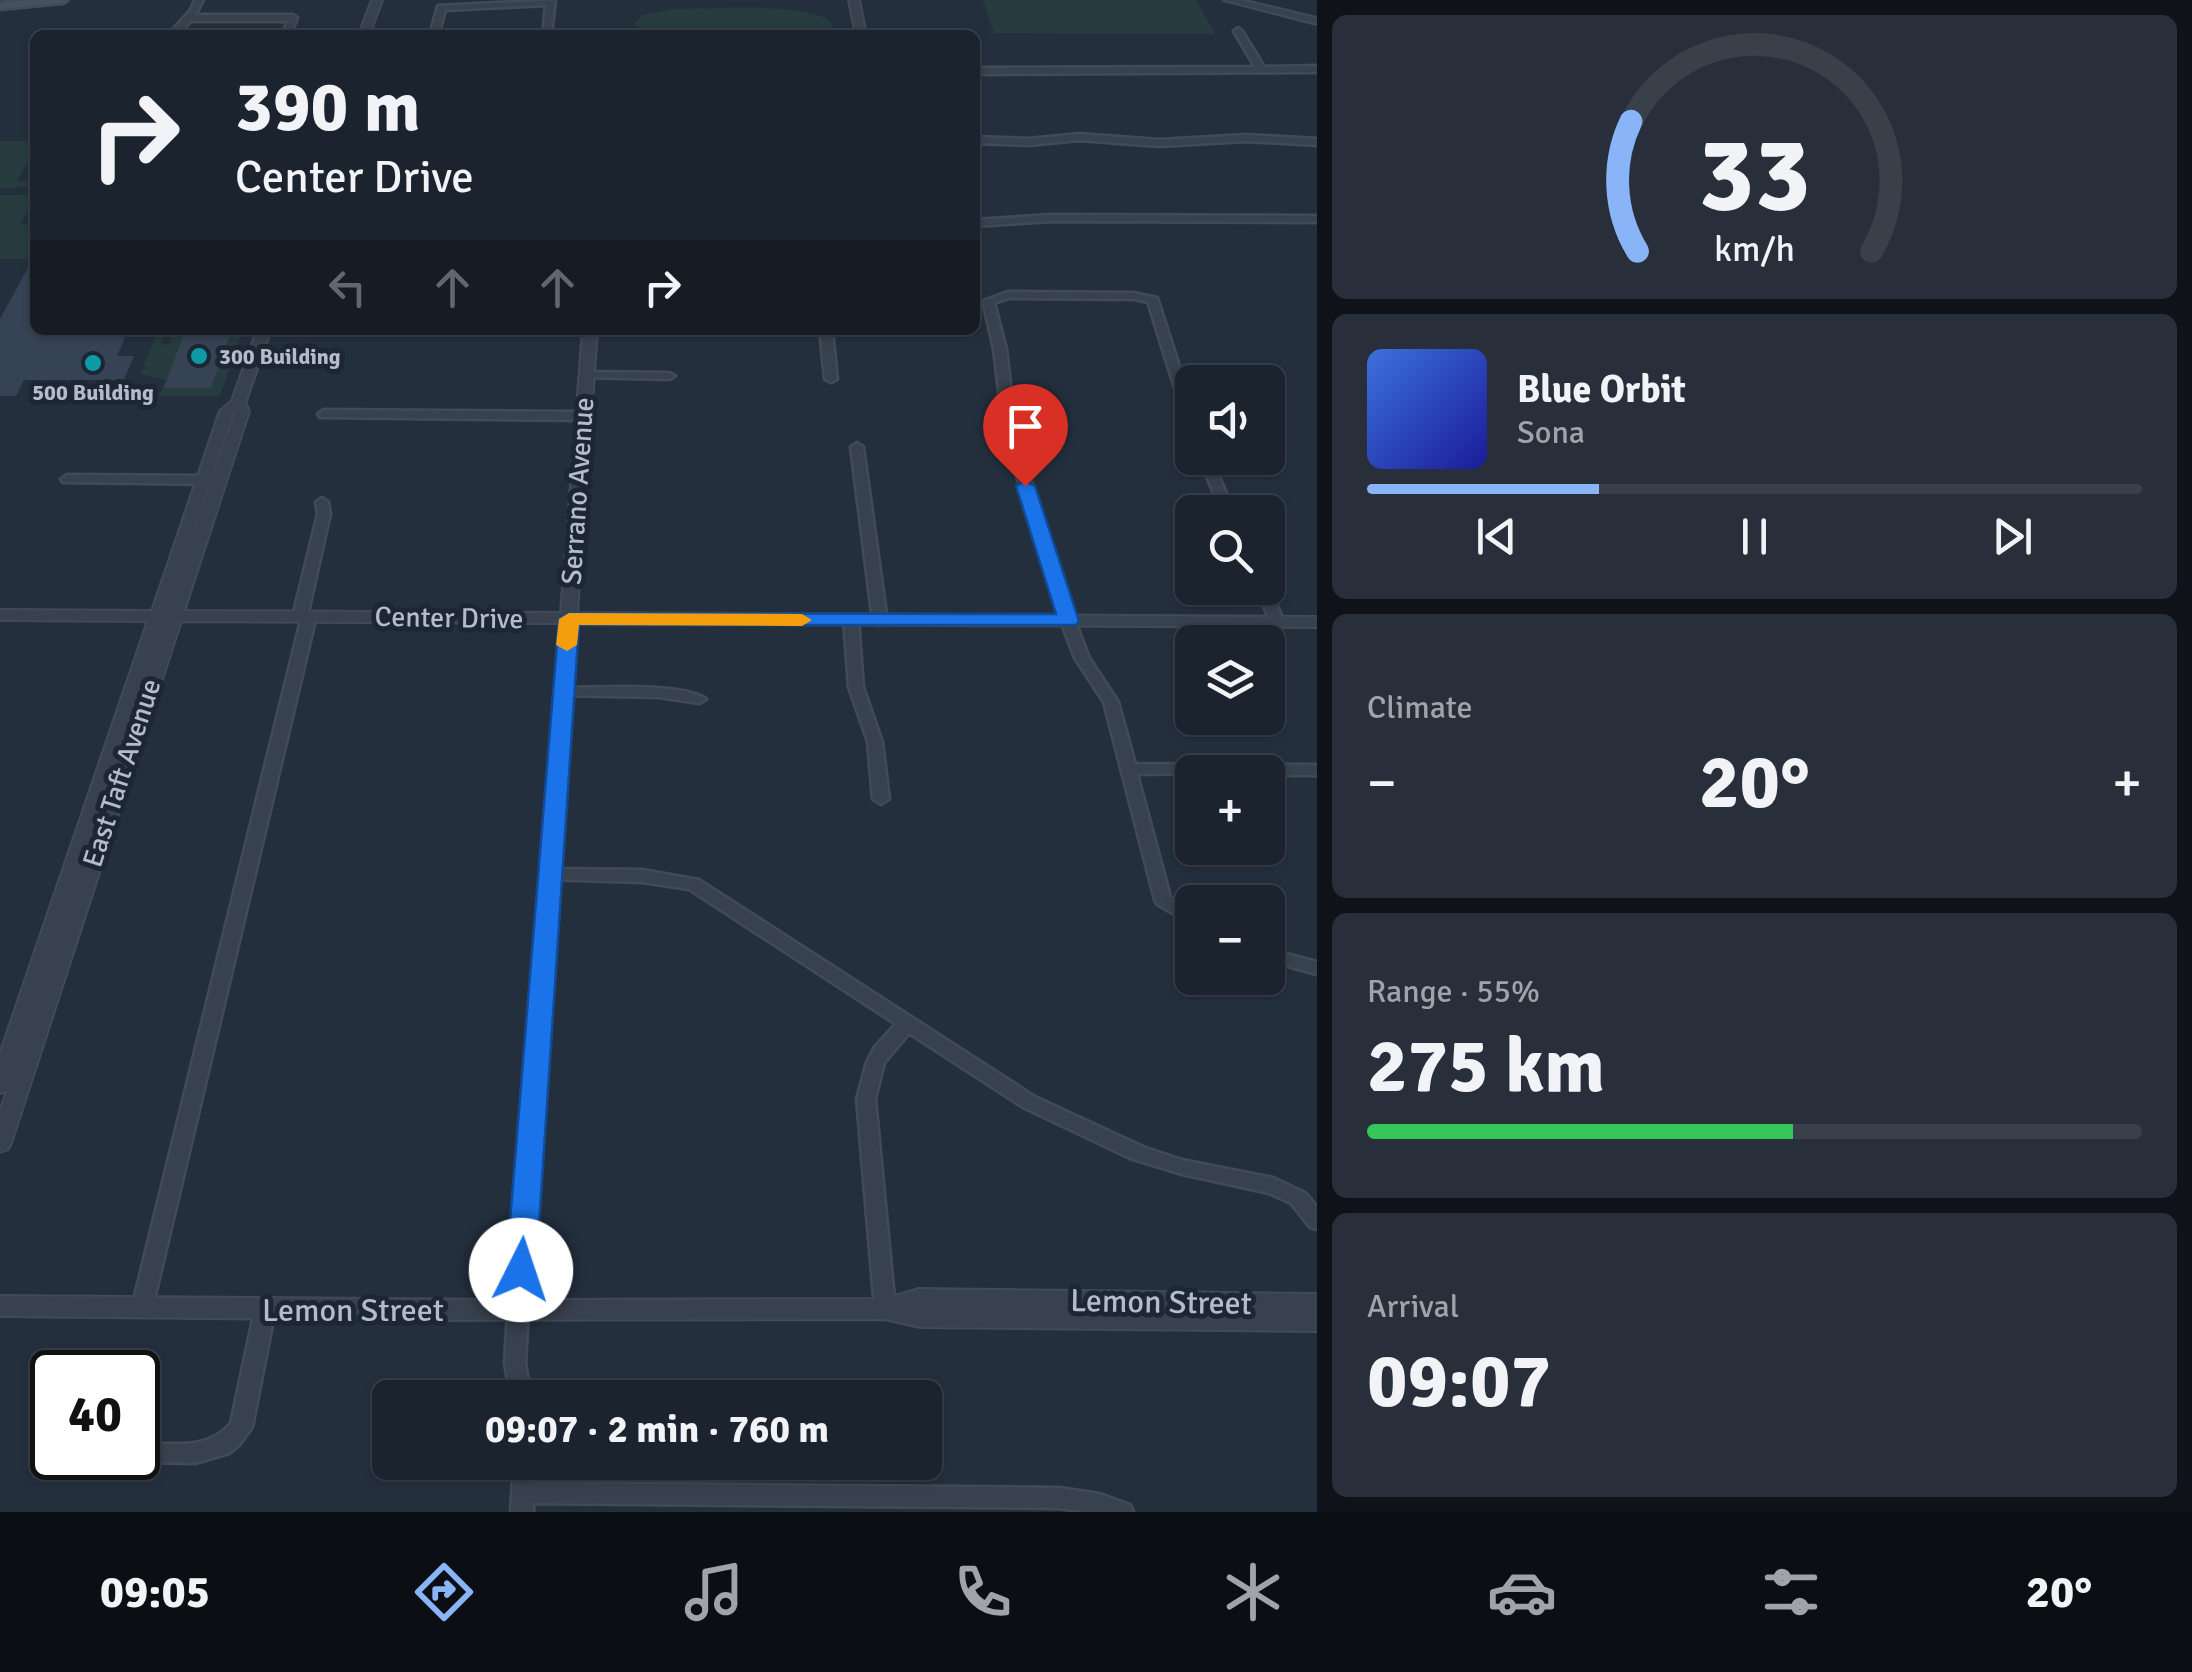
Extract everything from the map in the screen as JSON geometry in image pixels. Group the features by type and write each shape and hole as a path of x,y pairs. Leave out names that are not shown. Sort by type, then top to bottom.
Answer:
{"main road":[{"path":"0,6 62,0"}],"street":[{"path":"177,30 199,0"},
{"path":"366,30 377,0"},
{"path":"854,0 860,30"},
{"path":"1229,0 1317,21"},
{"path":"435,30 441,8 551,1 548,30"},
{"path":"189,18 293,18 288,30"},
{"path":"1238,31 1260,68"},
{"path":"980,71 1317,69"},
{"path":"980,140 1029,142 1079,137 1158,143 1246,138 1317,142"},
{"path":"980,224 1051,218 1317,219"},
{"path":"1175,367 1157,306 1150,299 992,297 987,303 1000,349 1010,434 1068,621 1082,658 1111,702 1163,900 1175,907"},
{"name":"East Taft Avenue","path":"0,1143 46,977 212,480 242,411 238,403 262,335"},
{"name":"Serrano Avenue","path":"518,1310 590,335"},
{"path":"827,335 832,379"},
{"path":"586,376 669,376"},
{"path":"324,414 583,416"},
{"path":"858,446 880,620"},
{"path":"68,479 212,480"},
{"path":"142,1308 304,616 324,514 322,502"},
{"path":"1270,605 1277,622"},
{"name":"Center Drive","path":"0,615 1317,622"},
{"path":"850,620 856,687 875,742 881,799"},
{"path":"563,692 659,692 699,699"},
{"path":"1130,770 1317,770"},
{"path":"550,875 642,876 693,884 1063,1121 1182,1167 1273,1186 1298,1198 1317,1220"},
{"path":"1285,960 1317,968"},
{"name":"East Taft Avenue","path":"0,1086 46,977"},
{"path":"885,1309 866,1082 877,1054 909,1022"},
{"name":"Lemon Street","path":"885,1309 919,1300 1317,1304"},
{"name":"Lemon Street","path":"0,1306 264,1310 885,1309 920,1317 1317,1321"},
{"path":"160,1451 221,1450 232,1441 241,1427 264,1310"},
{"path":"518,1310 518,1380"},
{"path":"523,1503 1059,1498 1100,1504 1122,1512"}],"green space":[{"path":"983,0 1196,0 1215,34 994,33"},
{"path":"674,9 784,9 823,17 833,25 826,30 643,30 634,24 642,15"},
{"path":"0,141 30,141 30,158 16,182 30,181 30,186 0,189"},
{"path":"0,195 27,195 30,208 21,223 30,226 30,259 0,259"},
{"path":"184,335 166,380 140,374 142,369 151,368 143,367 156,336 166,336 160,343 166,345 171,343 171,336"},
{"path":"230,335 241,335 220,396 157,396 163,388 211,388"}],"building":[{"path":"30,264 30,335 126,335 117,356 134,356 124,380 24,380 16,396 0,396 0,319"},
{"name":"300 Building","path":"184,335 230,335 211,388 163,388"}],"slow traffic":[{"path":"567,645 569,619 802,620"}],"place":[{"name":"300 Building","path":"199,356"},
{"name":"500 Building","path":"93,363"}],"route":[{"path":"521,1270 569,619 1068,621 1054,566 1025,486"}]}
